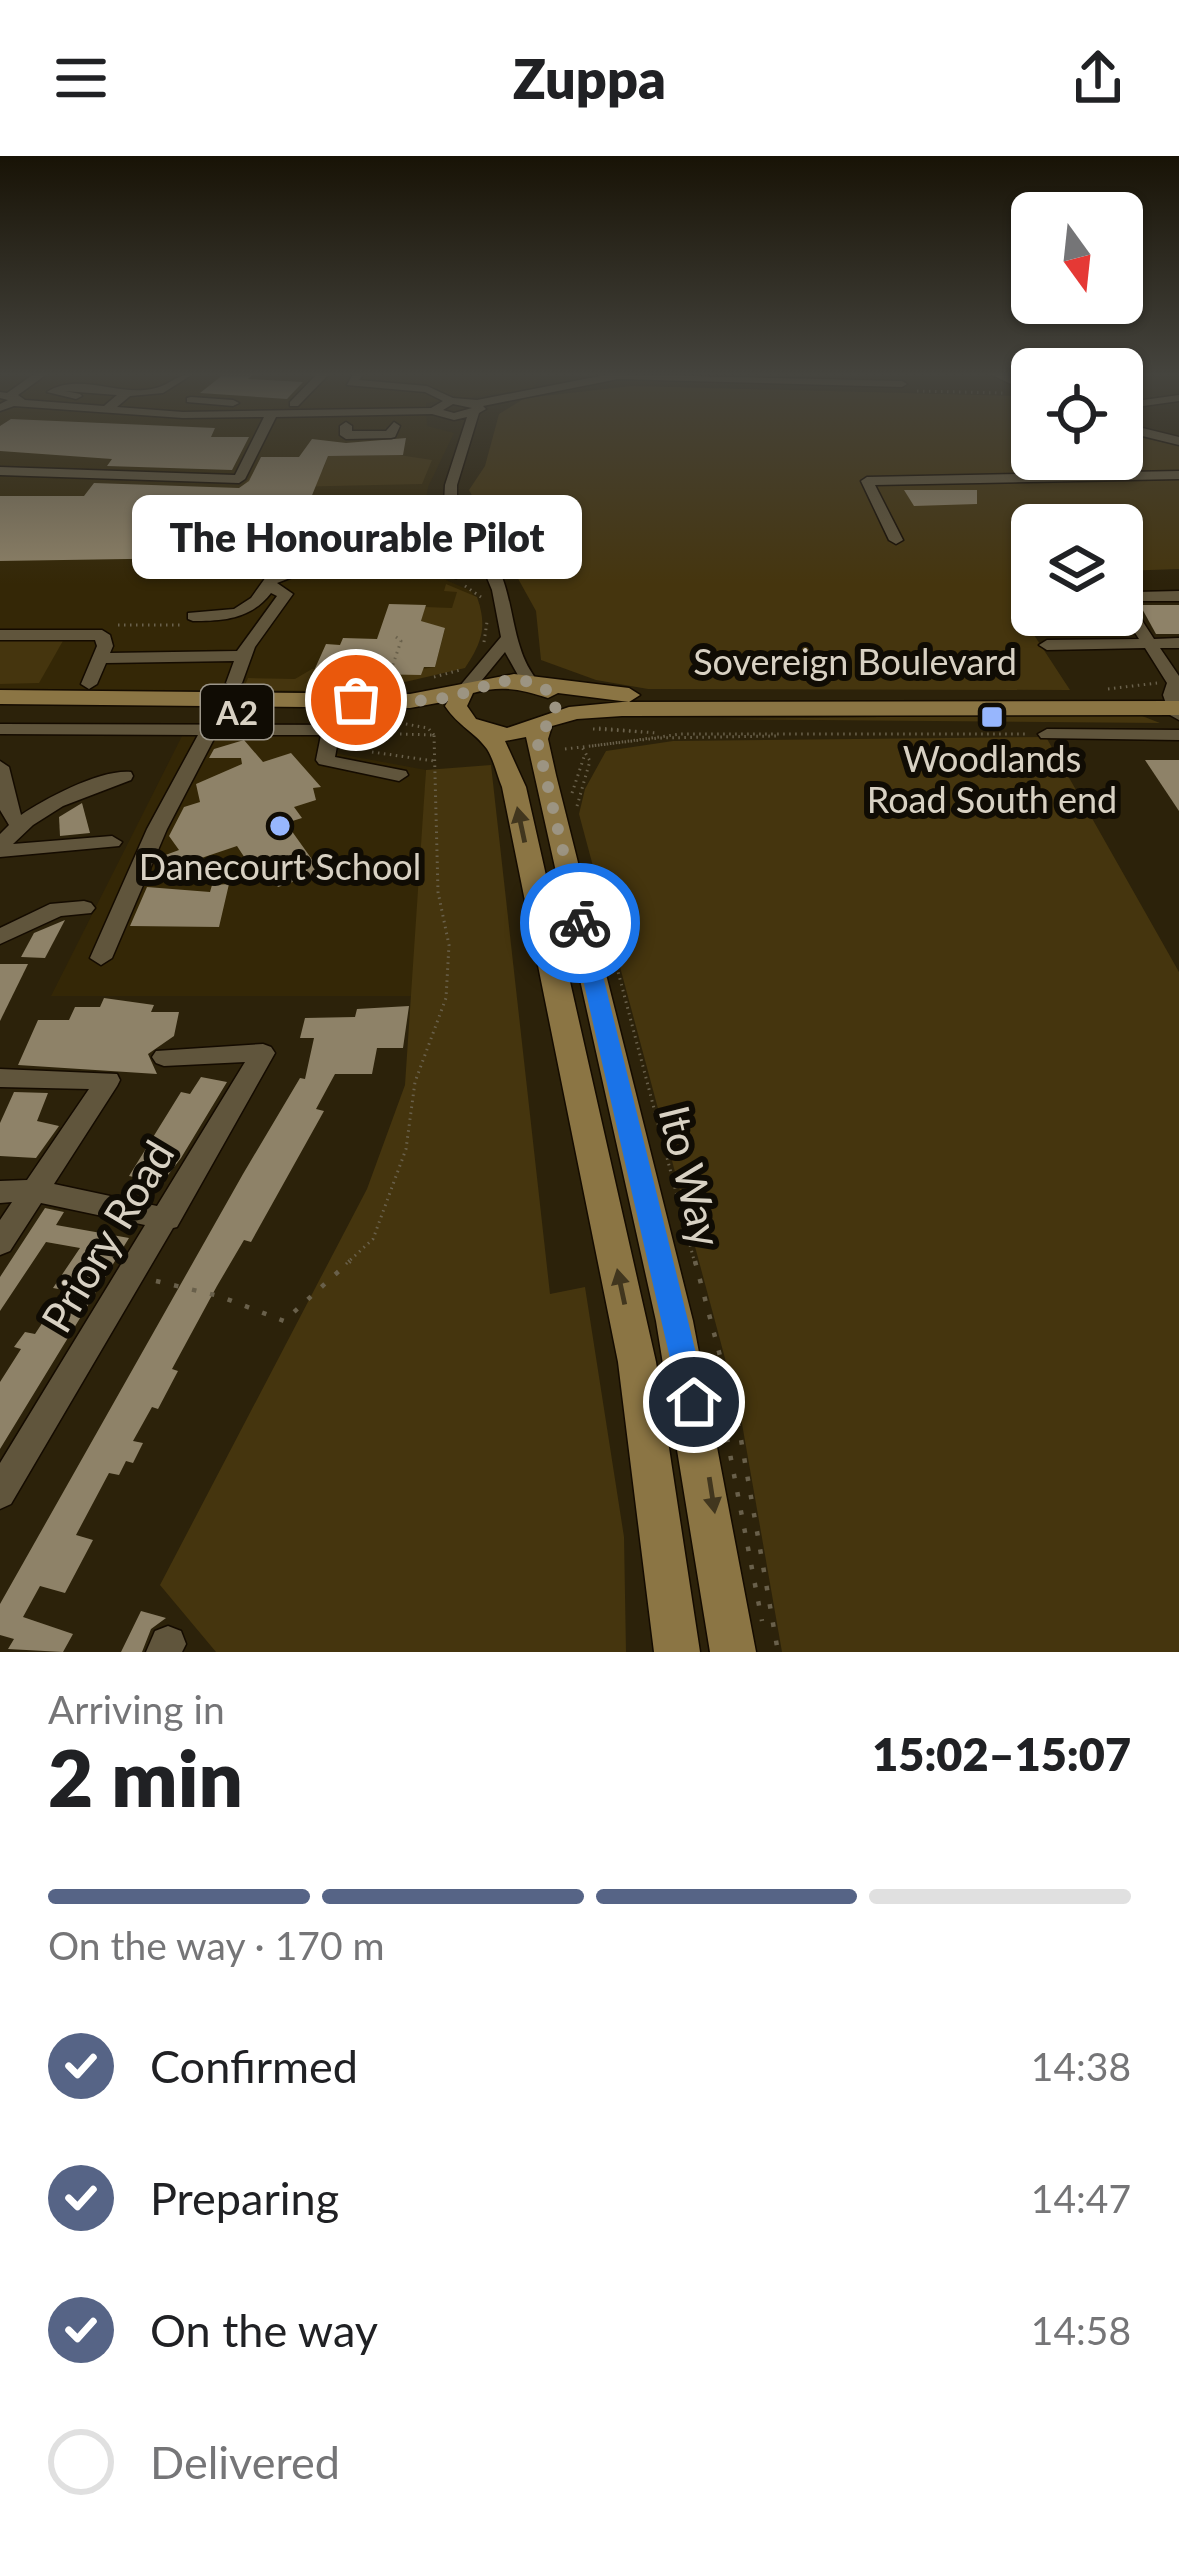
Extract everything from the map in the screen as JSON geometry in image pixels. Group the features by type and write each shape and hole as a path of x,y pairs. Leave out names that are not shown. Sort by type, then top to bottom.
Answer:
{"main road":[{"name":"Sovereign Boulevard","path":"466,677 686,698 1173,700"},
{"name":"A2","path":"0,697 410,701 466,677"},
{"path":"466,677 457,710 500,750 514,787 632,1341 676,1652"},
{"path":"531,682 553,695 553,731"},
{"name":"Sovereign Boulevard","path":"478,729 553,731 622,709 1173,700"},
{"name":"A2","path":"0,709 371,714 478,729"},
{"name":"Ito Way","path":"553,731 537,740 685,1357 712,1494 734,1652"}],"street":[{"path":"0,471 239,479 257,444"},
{"path":"429,556 446,532 452,479 464,444"},
{"path":"896,541 867,481 1179,475"},
{"path":"326,569 328,550 344,526"},
{"path":"446,532 462,548"},
{"path":"382,569 462,548 482,553 499,594 505,640 531,682"},
{"path":"429,556 443,573 499,594"},
{"path":"195,622 247,611 279,574 326,569 471,572 486,561"},
{"path":"339,590 348,569"},
{"path":"234,683 243,656 286,594 268,587"},
{"path":"1173,700 1175,683 1124,603 1179,596"},
{"path":"0,635 102,635 107,639 88,684"},
{"path":"466,677 505,640"},
{"path":"1047,645 1179,643"},
{"path":"100,658 243,656"},
{"path":"0,729 210,730 330,737 386,726"},
{"path":"101,958 157,829 210,730"},
{"path":"1047,734 1179,735"},
{"path":"330,737 325,760 399,776"},
{"path":"0,767 11,816 18,823"},
{"path":"0,848 18,823 63,798 124,776"},
{"path":"0,848 112,842"},
{"path":"0,937 57,909 84,908"},
{"name":"Priory Road","path":"0,1493 134,1276 263,1053 164,1057"},
{"path":"0,1078 108,1081 0,1243"},
{"path":"0,1192 37,1191 167,1219"}],"path":[{"path":"483,651 489,621"},
{"path":"106,626 195,622"},
{"path":"395,637 401,640 389,676 398,682"},
{"path":"423,681 466,677"},
{"path":"403,686 393,690 410,686"},
{"path":"1094,689 1173,700"},
{"path":"386,726 416,725 434,735"},
{"path":"386,726 434,735"},
{"path":"553,731 582,747 667,737 808,734"},
{"path":"592,746 657,734 1047,734"},
{"path":"134,1276 219,1296 284,1321 373,1239 406,1149 416,1082 446,998 449,945 438,892 434,735"},
{"path":"330,737 436,761"},
{"path":"576,816 590,761 582,747"},
{"path":"604,920 740,1427 778,1652"}],"shaded area":[{"path":"0,444 449,444 428,487 414,566 471,591 480,605 480,636 467,665 330,691 0,689"},
{"path":"491,444 1011,444 1011,480 1143,480 1143,444 1169,444 1179,446 1179,569 1143,570 1143,504 1011,504 1011,636 1035,636 1070,690 648,689 596,680 541,660 536,611 469,490 485,466"},
{"path":"399,455 432,460 422,484 241,488 256,470 323,470 328,456"},
{"path":"446,584 477,597 482,617 479,641 465,668 405,682 390,674 435,667 445,629 421,621 425,607 452,608 457,592 444,591"},
{"path":"64,639 39,683 0,684 0,640"},
{"path":"312,669 370,673 390,683 330,691 243,690 248,678 295,679"},
{"path":"1137,714 1160,723 720,719"},
{"name":"Danecourt School","path":"183,734 311,735 321,739 318,750 426,770 414,996 51,996"},
{"path":"1046,737 1179,972 1179,1652 782,1652 741,1418 579,814 585,789 606,751 673,741"},
{"path":"491,765 550,1294 585,1287 624,1537 626,1652 216,1652 160,1585 367,1189 405,1085 426,770"}],"building":[{"path":"0,444 245,444 232,470 107,466 112,459 0,451"},
{"path":"309,444 405,444 403,455 328,456 306,510 335,510 316,556 0,561 0,496 84,496 94,483 239,488 249,481 261,457 299,457"},
{"path":"904,490 977,490 977,504 914,506"},
{"path":"389,604 426,605 421,621 445,628 435,667 424,667 421,675 313,673 326,644 340,645 343,638 377,639"},
{"path":"1143,605 1179,605 1179,634 1156,634"},
{"path":"244,740 263,762 291,753 321,787 313,788 316,800 294,807 302,818 286,823 321,872 278,887 273,880 262,884 237,846 154,874 160,857 179,850 169,836 184,807 200,802 196,784 242,764 241,758 209,758 214,749"},
{"path":"1145,760 1179,760 1179,811"},
{"path":"82,803 90,833 60,836 59,817"},
{"path":"229,884 219,927 130,926 147,887 210,892 212,885"},
{"path":"65,920 45,958 21,957 34,933"},
{"path":"0,964 28,964 0,1021"},
{"path":"104,998 154,1005 151,1012 179,1012 174,1036 148,1054 157,1074 18,1065 38,1020 69,1020 75,1007 100,1007"},
{"path":"409,1006 403,1048 377,1048 372,1074 335,1074 316,1109 324,1111 251,1242 244,1240 217,1286 172,1369 178,1371 158,1409 152,1407 133,1441 143,1443 133,1463 126,1461 119,1475 109,1473 76,1535 93,1540 65,1593 40,1586 23,1617 73,1634 63,1652 8,1649 14,1639 0,1635 0,1604 243,1174 300,1078 305,1079 314,1038 300,1038 305,1018 355,1017 357,1009"},
{"path":"201,1077 227,1082 181,1158 162,1183 129,1176 181,1092 190,1094"},
{"path":"14,1092 48,1093 37,1121 59,1126 36,1158 0,1156 0,1123"},
{"path":"45,1208 64,1212 56,1225 129,1238 0,1449 0,1382 21,1349 14,1347 25,1332 35,1334 64,1290 53,1288 80,1248 46,1242 0,1311 0,1277"},
{"path":"141,1611 166,1618 151,1629 142,1652 121,1652"}],"way so far":[{"path":"356,700 445,698 502,680 532,682 553,695 556,711 541,727 537,740 580,923"}],"place":[{"name":"The Honourable Pilot","path":"356,700"},
{"name":"Woodlands Road South end","path":"992,717"},
{"name":"Danecourt School","path":"280,826"}],"route":[{"path":"580,923 694,1402"}]}
